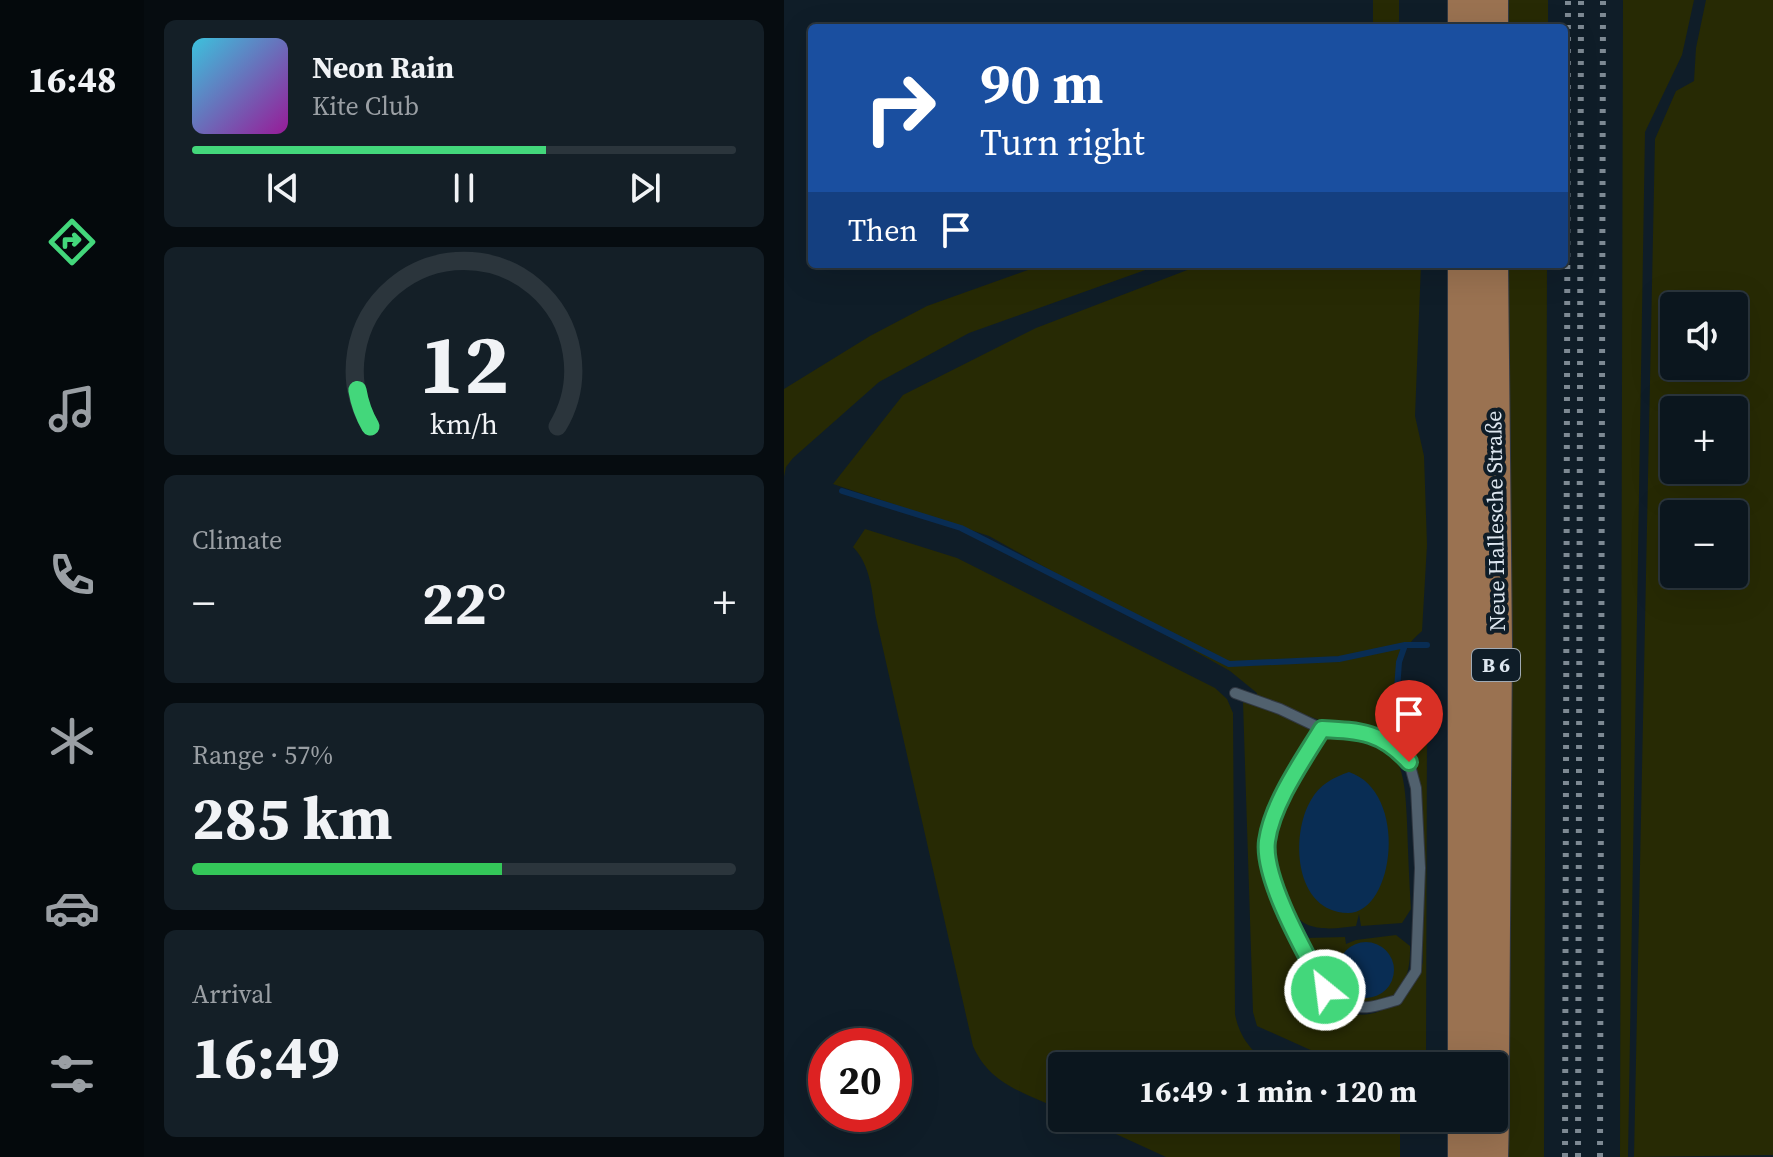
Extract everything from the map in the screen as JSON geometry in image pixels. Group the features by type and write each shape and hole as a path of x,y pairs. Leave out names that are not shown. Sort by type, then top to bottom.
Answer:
{"main road":[{"path":"1464,0 1464,24"},
{"path":"1492,0 1492,24"},
{"name":"Neue Hallesche Straße","path":"1464,268 1464,1052"},
{"name":"Neue Hallesche Straße","path":"1492,268 1496,630 1493,1052"},
{"path":"1464,1132 1464,1157"},
{"path":"1492,1157 1493,1132"}],"lane":[{"path":"1235,693 1322,729 1360,731 1392,744 1409,762 1416,788 1420,868 1416,971 1397,1000 1364,1009 1343,1003 1325,990 1272,881 1267,841 1283,797 1322,729"}],"green space":[{"path":"1373,0 1399,0 1399,24 1373,24"},
{"path":"1504,0 1548,0 1548,24 1504,24"},
{"path":"1623,0 1694,0 1682,55 1645,132 1628,1157 1620,1157"},
{"path":"1706,0 1773,0 1773,1155 1634,1157 1655,139 1676,91 1694,81 1696,48"},
{"path":"1034,268 1151,268 969,333 879,382 793,458 786,467 784,477 784,389 870,336 927,306"},
{"path":"1193,268 1421,268 1415,416 1424,456 1427,545 1422,631 1412,640 1401,659 1395,717 1427,721 1426,1052 1315,1052 1257,1026 1253,1012 1243,702 1309,724 1315,730 1264,842 1300,956 1315,983 1333,1004 1354,1014 1380,1011 1395,1003 1413,985 1423,962 1419,787 1415,760 1405,746 1395,740 1322,721 1257,697 1257,693 1230,671 989,536 833,484 903,395 1036,328"},
{"path":"1503,268 1547,268 1544,1157 1502,1157 1502,1132 1508,1132 1508,1052 1502,1052"},
{"path":"865,529 957,558 1215,688 1227,699 1233,713 1235,1014 1240,1031 1256,1052 1048,1052 1048,1104 999,1079 980,1059 973,1046 870,580 864,562 853,547"},
{"path":"1326,736 1369,741 1392,755 1399,766 1406,799 1411,909 1402,923 1361,926 1359,914 1356,926 1318,928 1299,919 1281,887 1274,862 1275,829 1295,787"},
{"path":"1396,935 1410,946 1404,982 1392,997 1371,1003 1348,1000 1325,984 1306,938 1345,937 1346,944"},
{"path":"1112,1132 1400,1132 1400,1157 1166,1157"}],"water":[{"path":"1349,772 1368,784 1381,802 1389,850 1385,874 1376,894 1364,908 1348,913 1330,909 1316,900 1301,869 1299,851 1304,815 1314,795 1327,782"},
{"path":"1366,942 1386,950 1394,970 1386,990 1366,998 1346,990 1338,970 1346,950"}],"waterway":[{"path":"842,491 961,528 1229,664 1339,659 1405,645 1427,645"},
{"path":"1396,703 1399,662 1405,645"}],"railway":[{"path":"1568,0 1568,24"},
{"path":"1578,1157 1581,0"},
{"path":"1600,1157 1603,0"},
{"path":"1565,1157 1567,268"}],"route":[{"path":"1325,990 1272,881 1267,841 1283,797 1322,729 1360,731 1392,744 1409,762"}]}
